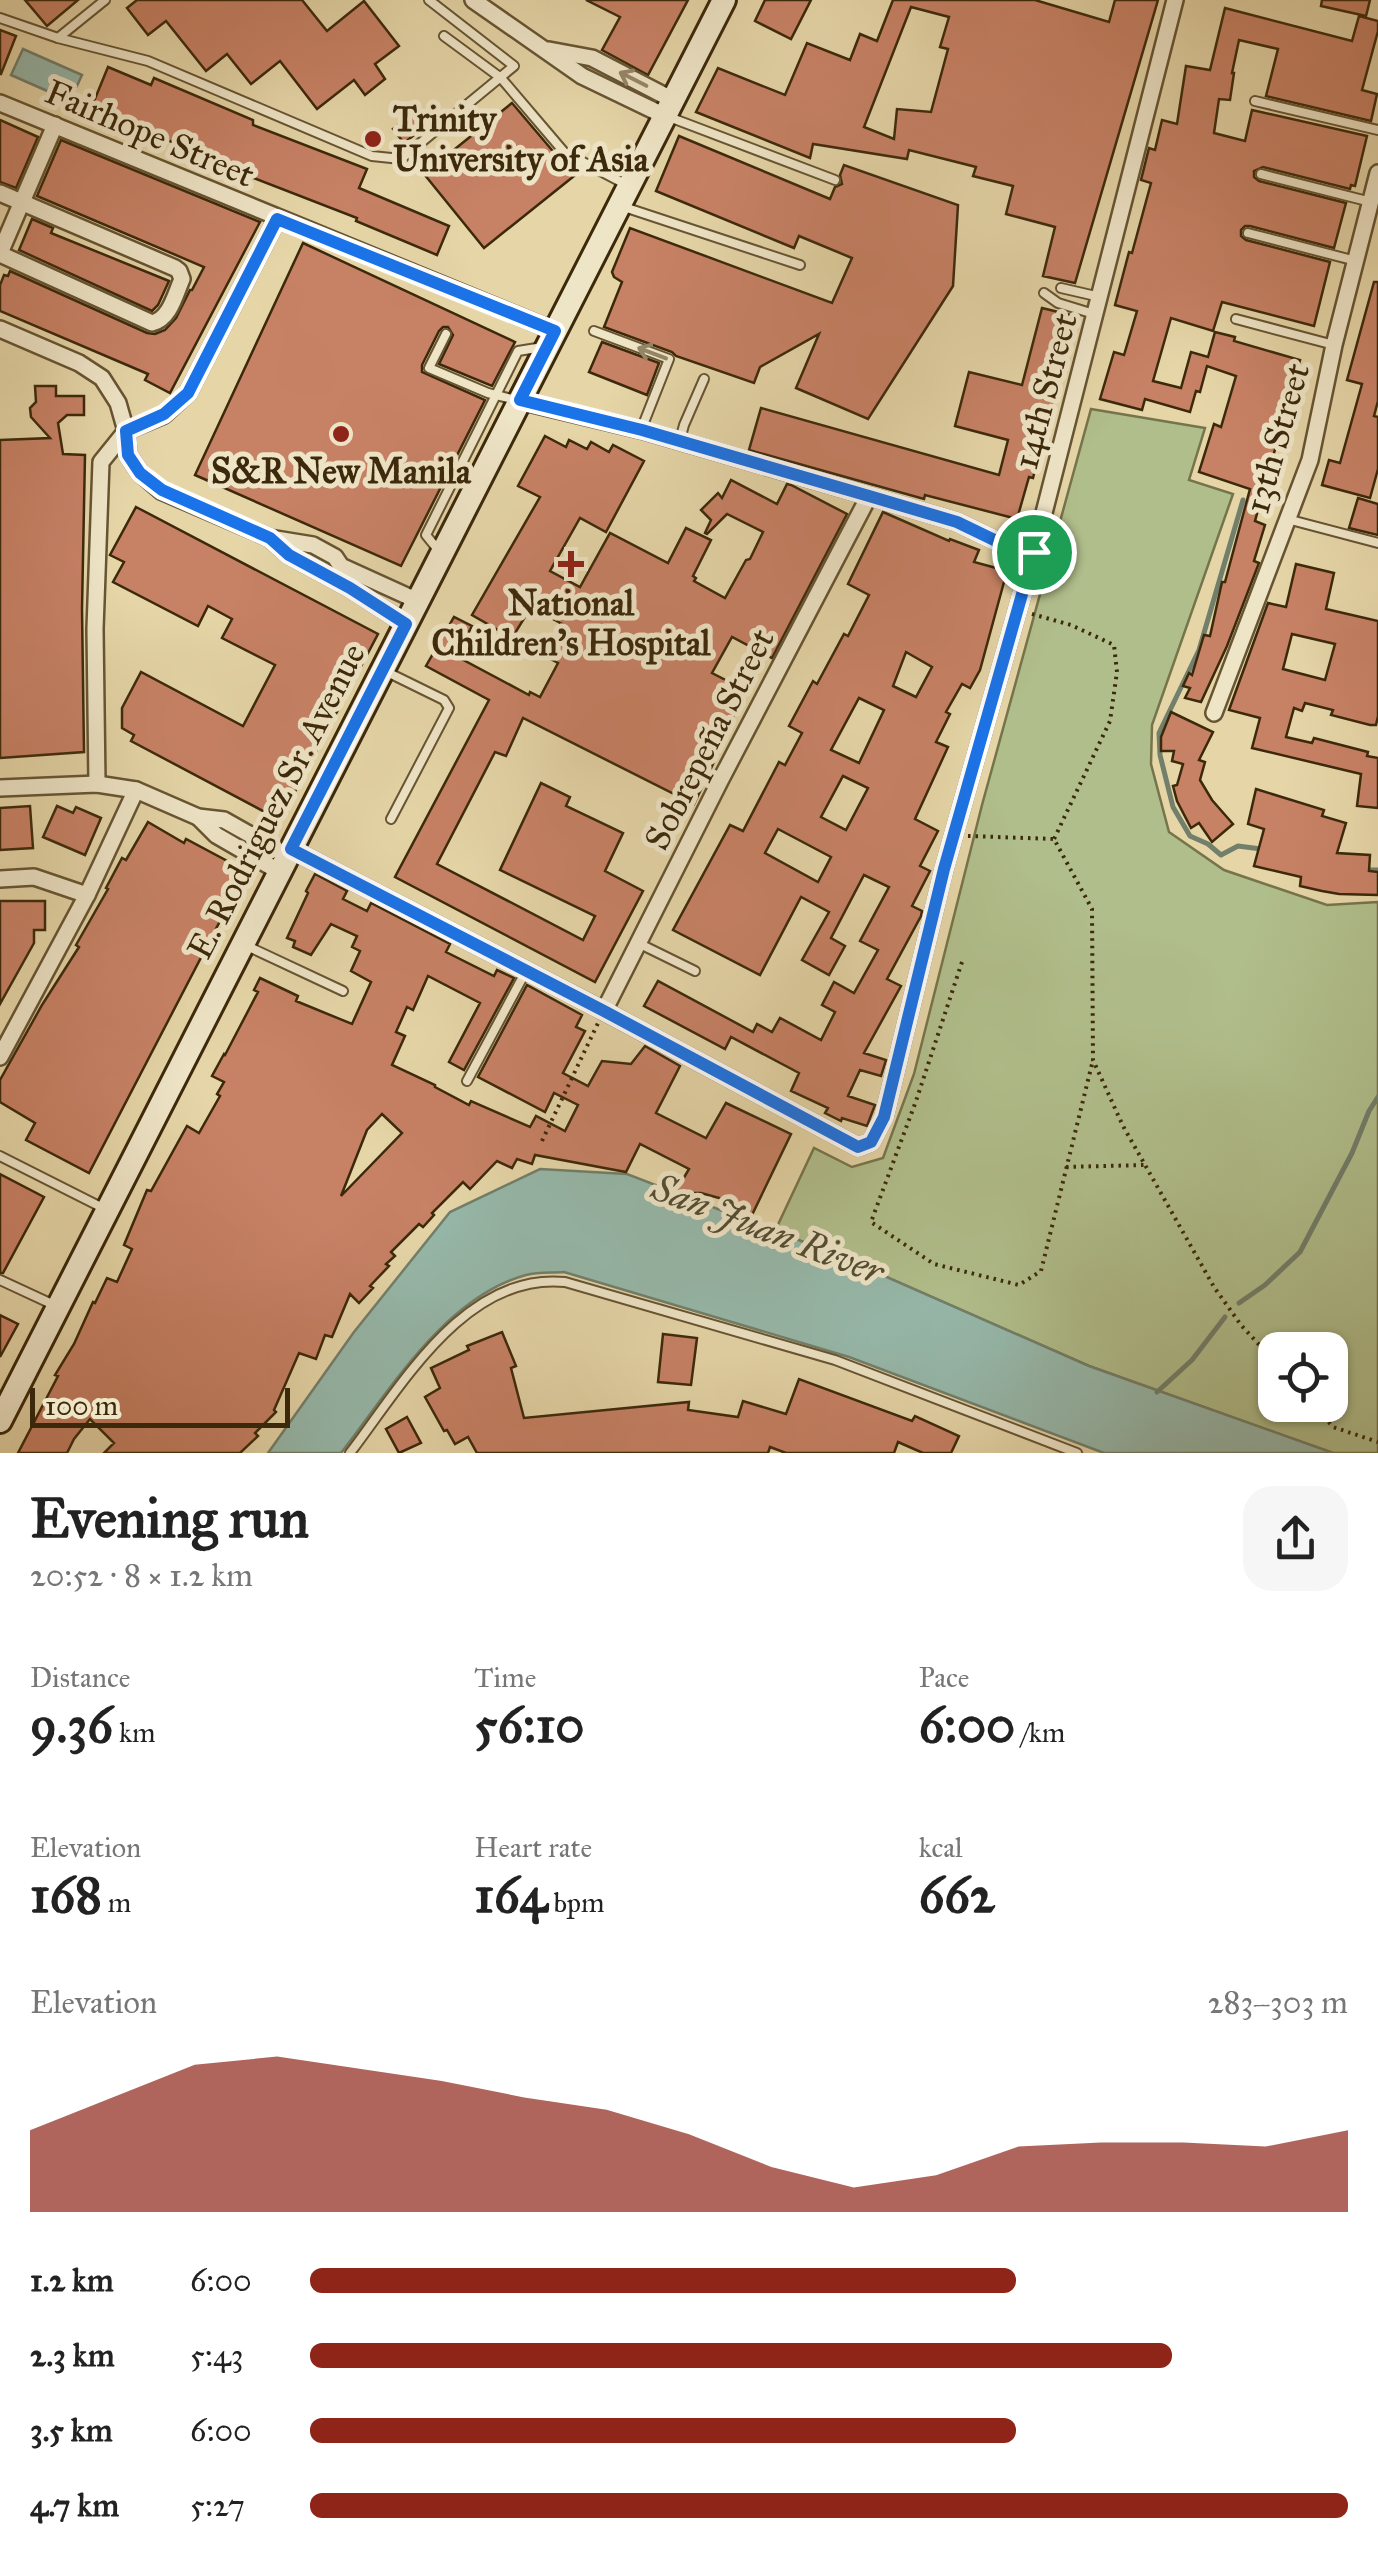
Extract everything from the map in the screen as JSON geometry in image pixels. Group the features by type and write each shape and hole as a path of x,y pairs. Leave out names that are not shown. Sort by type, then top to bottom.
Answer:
{"main road":[{"name":"E. Rodriguez Sr. Avenue","path":"0,1421 724,0"}],"street":[{"path":"473,0 541,48 592,58 669,108"},
{"name":"14th Street","path":"604,1011 858,1147 871,1142 884,1117 953,836 1034,552 1175,0"},
{"name":"Fairhope Street","path":"0,103 552,338"},
{"path":"0,193 21,202 174,268 179,271 182,279 165,316 152,323 0,254 21,202 55,126"},
{"name":"13th Street","path":"1214,713 1310,460 1378,173"},
{"path":"97,784 101,462 126,431 164,414 188,393 277,219"},
{"path":"0,329 79,363 102,378 118,403 128,455 140,473 162,490 270,538 312,545 335,557 354,581 406,624"},
{"path":"520,400 642,430 957,522 1017,551 1034,552"},
{"name":"Sobrepeña Street","path":"604,1011 714,778 869,496"},
{"path":"270,538 289,555 418,601"},
{"path":"0,788 97,784 136,790 198,817 224,820 286,859 604,1011"},
{"path":"0,1057 87,895 136,790"},
{"path":"0,879 34,877 87,895"},
{"path":"0,1021 17,1029"}],"lane":[{"path":"58,38 105,0"},
{"path":"0,18 58,38 148,61 372,156 402,159 514,66 430,0"},
{"path":"444,36 500,78 564,152 625,196 800,265"},
{"path":"1255,101 1378,130"},
{"path":"669,108 835,180"},
{"path":"1261,174 1370,202"},
{"path":"1248,233 1356,261"},
{"path":"1061,288 1100,297"},
{"path":"1044,293 1058,303 1096,314"},
{"path":"1236,319 1341,335"},
{"path":"594,332 668,359 642,430"},
{"path":"446,334 429,368 492,394 520,400"},
{"path":"442,554 422,534 492,394 518,351 552,338"},
{"path":"680,442 704,379"},
{"path":"1287,519 1378,543"},
{"path":"383,670 444,700 449,708 392,819"},
{"path":"638,943 695,971"},
{"path":"243,944 343,991"},
{"path":"467,1081 526,971"},
{"path":"0,1156 107,1210"},
{"path":"0,1280 58,1307"},
{"path":"350,1453 436,1342 460,1319 484,1301 517,1286 545,1280 565,1282 835,1360 1077,1453"}],"path":[{"path":"1017,610 1071,625 1114,645 1117,672 1110,721 1054,839"},
{"path":"953,836 1054,839"},
{"path":"962,962 871,1222 934,1264 1019,1285 1041,1272 1093,1060 1092,909 1054,839"},
{"path":"542,1140 604,1011"},
{"path":"1093,1060 1123,1126 1214,1286 1258,1343"},
{"path":"1066,1168 1145,1165"},
{"path":"1329,1422 1378,1442"}],"green space":[{"path":"1091,409 1205,428 1189,480 1233,494 1152,725 1151,764 1169,832 1224,870 1327,905 1378,902 1378,1453 1333,1453 1089,1366 775,1231 814,1148 852,1167 883,1158 914,1074 982,805"}],"water":[{"path":"23,49 82,75 70,101 11,75"},
{"name":"San Juan River","path":"540,1169 627,1174 832,1253 1089,1366 1333,1453 1104,1453 849,1357 564,1272 526,1275 497,1286 470,1303 422,1349 341,1453 268,1453 354,1332 450,1212"}],"building":[{"path":"25,0 78,0 47,26"},
{"path":"137,0 302,0 327,31 364,1 399,46 375,64 385,79 365,95 354,80 317,109 280,61 251,84 227,54 206,71 166,21 148,35 127,8"},
{"path":"586,0 688,0 648,75 602,50 620,17"},
{"path":"765,0 811,0 791,39 755,21"},
{"path":"893,0 1035,0 1109,22 1115,0 1158,0 1075,283 1043,276 1055,227 1006,214 1013,186 973,176 976,167 909,150 907,159 813,144 810,158 696,112 718,68 785,95 807,43 850,60 860,34 877,41","holes":["911,7 949,17 940,47 948,49 931,112 897,109 894,139 864,127"]},
{"path":"1322,0 1370,0 1366,16 1321,6"},
{"path":"1225,8 1352,41 1359,16 1378,21 1362,90 1377,94 1371,121 1266,96 1278,49 1239,40 1230,100 1219,99 1214,133 1245,141 1252,110 1367,136 1355,186 1350,189 1263,167 1254,171 1259,181 1346,203 1334,248 1250,226 1241,230 1246,240 1330,262 1314,326 1222,302 1213,331 1171,318 1153,381 1181,388 1191,352 1208,357 1215,332 1300,360 1255,521 1265,525 1254,561 1259,563 1201,702 1185,698 1190,688 1183,686 1189,673 1192,675 1204,635 1210,636 1250,489 1199,472 1214,424 1221,427 1236,376 1207,366 1190,412 1145,399 1142,410 1100,399 1114,352 1124,355 1137,311 1115,305 1151,183 1141,180 1149,148 1155,150 1162,120 1177,124 1186,66 1210,70"},
{"path":"0,30 16,36 1,74 0,74"},
{"path":"108,67 151,85 154,78 253,120 253,125 367,169 359,188 449,226 437,255 92,106"},
{"path":"512,103 574,176 484,248 424,174"},
{"path":"417,110 428,124 404,143 393,129"},
{"path":"0,120 38,137 16,188 0,182"},
{"path":"679,136 830,199 835,187 842,184 844,165 958,205 953,286 868,419 796,388 819,334 760,367 754,383 604,327 622,282 612,272 630,228 832,303 852,258 799,236 794,248 656,191"},
{"path":"61,140 260,222 170,393 145,380 148,374 0,311 0,285 10,271 155,334 176,318 204,267 37,196"},
{"path":"32,219 53,228 51,233 169,281 158,305 152,311 19,250"},
{"name":"S&R New Manila","path":"303,243 515,342 492,386 439,364 453,335 448,327 439,331 422,372 485,400 401,566 195,475"},
{"path":"1374,282 1378,282 1378,401 1374,416 1378,417 1378,469 1370,498 1322,485 1329,460 1340,463 1362,384 1347,380"},
{"path":"1042,308 1075,316 1033,478 1029,477 1017,519 925,495 924,499 749,450 761,408 999,475 1008,440 955,426 969,372 1022,385"},
{"path":"602,342 659,363 647,395 589,372"},
{"path":"35,386 56,386 56,396 84,396 84,415 67,415 58,423 63,454 85,455 84,752 0,758 0,440 50,438 31,417 30,408 36,402"},
{"path":"545,436 566,447 569,440 587,449 591,442 609,452 613,445 644,461 606,532 580,518 550,571 580,587 610,533 668,563 686,528 711,540 694,581 725,598 763,532 727,514 705,533 711,520 701,510 718,493 722,498 731,480 777,504 787,484 791,485 847,514 772,658 732,637 712,673 747,691 694,804 523,718 506,756 495,752 437,864 583,940 595,916 500,870 541,783 570,797 566,806 623,833 605,871 643,891 595,982 395,877 489,700 426,666 454,617 472,626 456,656 529,695 530,692 540,697 558,663 545,656 562,624 531,607 512,638 472,615 540,497 518,486"},
{"path":"1358,498 1378,504 1378,535 1349,528"},
{"path":"136,507 378,634 280,820 131,741 134,735 122,728 122,708 141,672 243,726 275,665 222,638 232,619 208,606 198,626 113,582 124,562 110,555"},
{"path":"883,512 979,550 974,562 1007,571 980,670 970,688 962,684 946,712 950,714 936,742 948,747 915,819 938,831 920,866 930,871 912,906 922,911 921,916 887,979 901,986 864,1053 886,1060 881,1076 860,1070 848,1096 875,1105 867,1126 842,1118 841,1121 825,1113 828,1108 791,1091 799,1073 731,1037 725,1049 644,1006 658,981 753,1032 757,1024 772,1032 780,1018 821,1040 835,1012 822,1005 834,982 854,993 878,950 860,941 889,887 864,875 831,938 845,946 829,975 802,960 829,912 801,897 760,975 673,930 730,825 743,831 779,762 785,765 802,733 789,726 813,681 817,684 844,634 848,636 869,595 848,584","holes":["906,652 932,667 916,697 893,686","859,698 884,710 859,763 831,750","843,776 868,788 846,830 821,817","778,829 831,857 818,882 765,853"]},
{"path":"1296,564 1334,573 1326,609 1378,621 1376,725 1331,715 1333,710 1305,703 1302,711 1294,708 1286,737 1312,743 1314,738 1378,758 1378,808 1357,806 1361,774 1252,748 1260,718 1229,710 1268,603 1286,607","holes":["1292,634 1335,644 1325,680 1283,669"]},
{"path":"1171,712 1213,732 1199,760 1205,762 1200,780 1233,824 1212,842 1199,823 1191,828 1177,801 1173,786 1177,785 1183,764 1172,761 1174,751 1161,751 1161,737"},
{"path":"1256,789 1324,810 1322,816 1346,823 1337,853 1370,855 1369,871 1378,872 1378,895 1339,894 1300,886 1301,877 1254,866 1264,829 1248,824"},
{"path":"30,806 33,848 0,850 0,808"},
{"path":"57,806 73,813 76,807 101,818 85,855 43,837"},
{"path":"148,822 246,871 89,1173 26,1140 35,1123 0,1102 0,1080 79,947 76,945 122,858 126,860"},
{"path":"315,874 347,891 343,899 367,911 371,903 450,944 446,952 494,976 497,970 514,978 464,1070 449,1062 480,1003 428,976 413,1010 407,1007 396,1032 405,1036 392,1065 469,1105 471,1101 530,1127 536,1116 565,1131 578,1105 554,1093 545,1112 478,1077 527,985 582,1015 576,1027 585,1031 563,1073 588,1086 602,1061 631,1064 645,1046 680,1066 656,1113 706,1138 726,1103 791,1134 751,1217 730,1201 701,1193 675,1193 689,1169 640,1144 626,1172 535,1155 532,1164 517,1159 512,1168 497,1161 470,1189 463,1182 423,1227 419,1224 391,1252 395,1256 386,1264 389,1266 359,1303 350,1294 332,1337 325,1335 316,1359 299,1353 276,1412 240,1453 104,1453 114,1443 90,1419 67,1453 18,1453 93,1302 107,1278 117,1282 132,1249 124,1245 147,1190 151,1191 187,1126 199,1133 220,1096 217,1094 224,1082 212,1076 258,992 254,990 260,978 298,996 296,1001 352,1024 371,982 351,971 360,951 352,947 357,936 331,924 311,955 293,947 295,941 287,938","holes":["382,1114 402,1133 341,1196 367,1130"]},
{"path":"0,901 45,901 45,930 34,930 34,943 0,1004"},
{"path":"0,1174 44,1197 3,1273 0,1273"},
{"path":"0,1315 18,1324 0,1357"},
{"path":"502,1332 516,1366 511,1368 524,1418 689,1402 688,1410 738,1417 743,1401 786,1414 799,1379 912,1421 915,1416 959,1436 951,1453 923,1453 898,1442 894,1453 786,1453 770,1447 768,1453 477,1453 468,1437 455,1444 425,1397 440,1388 431,1368 469,1350 467,1346"},
{"path":"663,1334 697,1338 691,1385 658,1382"},
{"path":"407,1417 421,1443 399,1453 386,1429"}],"waterway":[{"path":"1243,500 1199,650 1159,733 1160,755 1173,807 1190,836 1221,855 1238,846 1261,849"},
{"path":"1364,870 1378,870"},
{"path":"1239,1303 1300,1252 1378,1097"},
{"path":"1157,1392 1192,1360 1225,1317"}],"place":[{"name":"Trinity University of Asia","path":"373,139"},
{"name":"S&R New Manila","path":"341,434"},
{"name":"National Children's Hospital","path":"571,564"}],"route":[{"path":"277,219 555,331 520,400 642,430 957,522 999,544 1034,552 944,869 884,1117 871,1142 858,1147 291,849 406,624 289,555 270,538 162,490 140,473 128,455 126,431 164,414 188,393 277,219"}]}
